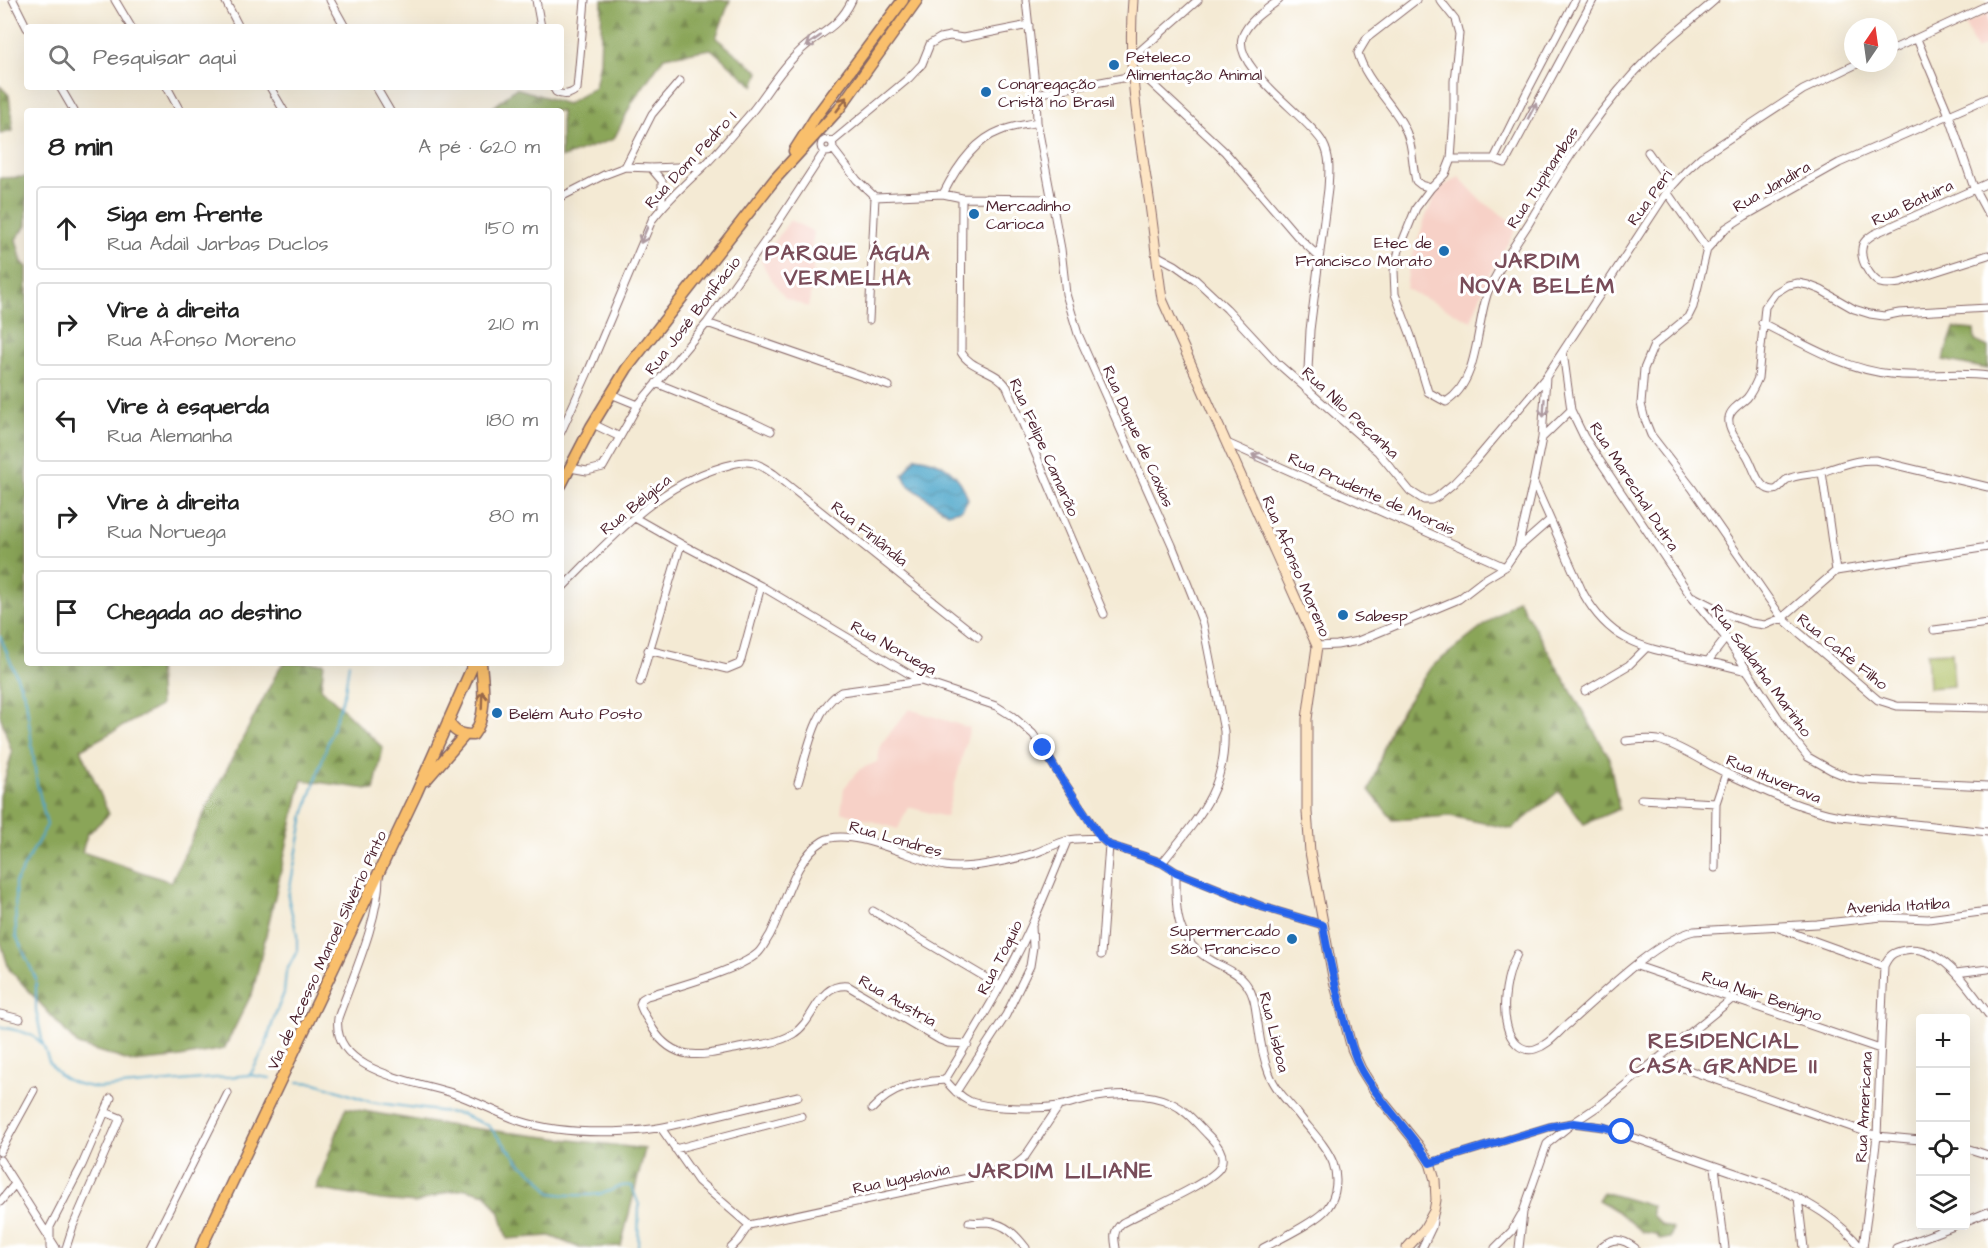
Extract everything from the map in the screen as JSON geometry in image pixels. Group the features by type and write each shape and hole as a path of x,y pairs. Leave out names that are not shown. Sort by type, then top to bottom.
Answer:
{"main road":[{"path":"564,479 593,424 627,368 819,123 903,0"},
{"path":"819,123 839,109 917,0"},
{"name":"Rua Afonso Moreno","path":"1133,0 1131,39 1134,102 1158,256 1162,299 1317,646 1307,719 1307,812 1310,852 1333,977 1352,1048 1361,1069 1376,1093 1430,1163 1435,1180 1435,1206"},
{"path":"775,179 820,144 819,123"},
{"name":"Via de Acesso Manoel Silvério Pinto","path":"201,1248 379,873 473,666"},
{"path":"448,721 459,734 473,735 478,728 481,666"},
{"path":"419,787 465,735"},
{"path":"1407,1248 1424,1229 1435,1206"}],"street":[{"path":"13,0 25,24"},
{"path":"115,0 129,24"},
{"path":"225,0 237,24"},
{"path":"330,0 343,24"},
{"path":"536,0 540,24"},
{"path":"555,90 565,95 577,88 585,0"},
{"name":"Rua Dom Pedro I","path":"564,425 647,227 662,207 746,120 787,64 798,52 839,21 852,0"},
{"name":"Rua Duque de Caxias","path":"1026,0 1037,122 1061,249 1066,294 1077,334 1172,545 1200,616 1224,731 1219,779 1197,818 1162,863"},
{"path":"1132,71 1140,51 1198,0"},
{"path":"1279,0 1252,21 1241,37 1241,48 1255,73 1314,131 1323,142 1326,151 1329,168 1328,189 1310,330 1307,390"},
{"path":"1416,0 1367,38 1358,53 1361,65 1408,133 1413,149 1416,182 1431,188 1446,174 1451,159 1454,81 1459,34 1455,19 1440,0"},
{"path":"1494,159 1575,0"},
{"path":"1451,159 1494,159 1505,163 1593,0"},
{"name":"Rua Tupinambas","path":"1431,188 1416,208 1399,250 1395,271 1395,294 1428,392 1446,402 1459,393 1467,375 1479,337 1488,292 1503,261 1574,150 1611,101 1654,52 1715,0"},
{"path":"1898,47 1988,5"},
{"path":"820,144 830,152 831,144 909,78 922,64 930,44 940,38 950,36 963,38 1029,25"},
{"path":"1917,39 1949,115 1974,188 1988,214"},
{"name":"Rua Peri","path":"1563,352 1669,189 1701,157 1803,90 1844,70"},
{"path":"1036,94 1132,71 1147,79 1225,152 1297,236 1318,256"},
{"path":"625,167 652,114 680,81"},
{"path":"62,90 72,108"},
{"path":"168,90 178,108"},
{"path":"272,90 282,108"},
{"path":"378,90 388,108"},
{"name":"Rua Jandira","path":"1782,618 1692,488 1652,435 1641,404 1644,369 1648,356 1654,345 1688,317 1693,307 1707,249 1726,228 1839,163 1988,98"},
{"path":"943,194 952,176 978,145 999,131 1037,122"},
{"path":"819,123 857,180 875,197 943,194 962,198 1051,199"},
{"path":"820,144 822,142 831,144"},
{"name":"Rua José Bonifácio","path":"570,468 587,471 603,467 638,405 707,323 779,221 820,144"},
{"path":"1648,152 1707,249"},
{"path":"564,195 603,175 625,167 704,165"},
{"path":"651,168 662,181 662,207"},
{"name":"Rua Batuira","path":"1988,183 1874,234 1864,242 1862,257 1874,278 1881,283 1893,284 1988,255"},
{"path":"869,320 875,197"},
{"name":"Rua Felipe Camarão","path":"962,198 961,352 967,360 997,375 1007,387 1104,614"},
{"name":"Rua Nilo Peçanha","path":"1158,256 1196,280 1227,309 1276,362 1378,452 1410,491 1424,500 1437,497 1454,483 1546,377 1563,352"},
{"path":"1988,308 1910,312 1884,316 1870,314 1821,290 1798,282 1783,288 1768,301 1765,307 1758,378 1747,398 1730,414 1728,420 1729,427 1749,459 1759,481 1768,489 1774,490 1781,487 1785,481 1861,460 1875,460 1988,487"},
{"path":"707,323 889,386"},
{"path":"1762,323 1841,361 1888,374 1914,376 1949,373 1988,376"},
{"name":"Rua Marechal Dutra","path":"1563,352 1571,410 1584,437 1690,595"},
{"path":"1518,548 1542,438 1546,377"},
{"path":"656,383 771,431"},
{"path":"611,394 638,405"},
{"path":"1542,438 1571,410"},
{"path":"593,424 620,436"},
{"name":"Rua Prudente de Morais","path":"1227,443 1505,567"},
{"name":"Rua Bélgica","path":"564,586 635,518 676,486 740,462"},
{"name":"Rua Finlândia","path":"740,462 752,462 774,474 978,637"},
{"path":"1822,472 1836,571"},
{"path":"1533,483 1591,608 1612,629 1646,648 1747,671"},
{"name":"Rua Noruega","path":"635,518 761,585 921,681 996,706 1012,716 1033,735 1043,748 1101,838 1109,845"},
{"path":"1317,646 1358,640 1459,599 1505,567 1518,548 1550,520"},
{"path":"640,682 681,544"},
{"path":"1782,618 1836,571 1988,547"},
{"path":"648,650 728,669 734,668 741,660 761,585"},
{"name":"Rua Café Filho","path":"1690,595 1731,616 1751,623 1765,625 1782,618 1878,700 1898,706 1988,708"},
{"name":"Rua Saldanha Marinho","path":"1690,595 1726,638 1785,728 1808,757 1831,770 1862,780 1988,786"},
{"path":"1934,630 1988,623"},
{"path":"1708,661 1726,638"},
{"path":"1585,691 1629,665 1646,648"},
{"path":"798,783 819,716 832,697 840,692 921,681"},
{"name":"Rua Ituverava","path":"1626,741 1658,740 1726,773 1820,813 1988,832"},
{"path":"1715,868 1716,803 1726,773"},
{"path":"1641,799 1716,803"},
{"name":"Rua Londres","path":"799,1030 782,1039 763,1044 696,1056 675,1050 657,1035 641,1008 642,999 734,967 757,954 764,947 779,918 796,873 805,857 827,838 838,836 853,838 899,850 942,866 956,868 1034,854 1067,841 1101,838"},
{"name":"Rua Tóquio","path":"945,1080 968,1044 1032,924 1067,841"},
{"path":"1101,954 1109,845 1162,863 1176,872 1263,907 1323,925"},
{"name":"Rua Lisboa","path":"1176,872 1178,918 1182,932 1204,956 1241,977 1249,988 1255,1000 1257,1023 1269,1075 1276,1088 1320,1142 1332,1162 1336,1188 1328,1209 1263,1248"},
{"path":"379,873 379,889 374,917 338,1018 337,1028 342,1044 360,1061 381,1072 451,1093 528,1124 570,1130 629,1131 662,1128 798,1096"},
{"path":"873,911 1000,986"},
{"name":"Avenida Itatiba","path":"1517,954 1507,986 1504,1017 1513,1041 1519,1046 1534,1049 1552,1039 1665,944 1686,933 1817,924 1882,916 1928,919 1988,911"},
{"path":"956,1092 1006,1015 1030,966 1033,947 1032,924"},
{"path":"1773,926 1884,966 1888,957 1893,953 1913,949 1928,951 1956,973 1988,1014"},
{"name":"Rua Nair Benigno","path":"1637,966 1880,1049"},
{"name":"Rua Americana","path":"1862,1248 1877,1136 1884,966"},
{"path":"1956,973 1988,969"},
{"name":"Rua Austria","path":"799,1030 824,994 841,985 848,986 940,1040 948,1043 968,1044"},
{"path":"1494,1248 1512,1231 1523,1212 1547,1144 1603,1103 1732,999"},
{"path":"0,1014 20,1019"},
{"path":"1657,1059 1877,1136 1916,1140"},
{"path":"872,1109 880,1100 899,1089 945,1080 967,1100 986,1106 1059,1106 1106,1095 1142,1097 1168,1102 1181,1108 1216,1143 1221,1151 1220,1167 1213,1175 1190,1189 1137,1215 1116,1229 1114,1237 1116,1248"},
{"path":"0,1152 34,1090"},
{"path":"150,1248 228,1093"},
{"path":"50,1245 50,1227 82,1165 111,1098"},
{"name":"Rua Iuguslavia","path":"749,1225 1014,1166 1024,1158 1059,1106"},
{"path":"66,1248 73,1226 120,1119 105,1112"},
{"path":"675,1149 801,1116"},
{"path":"1430,1163 1549,1127 1574,1123 1604,1127 1776,1187 1817,1207 1854,1238 1862,1248"},
{"path":"662,1128 698,1181 749,1225 731,1248"},
{"path":"1970,1150 1988,1155"},
{"path":"0,1160 50,1245 56,1248"},
{"path":"1714,1167 1725,1248"},
{"path":"0,1202 15,1184"},
{"path":"1798,1198 1804,1248"},
{"name":"Rua Afonso Moreno","path":"1422,1248 1432,1227 1435,1206"},
{"path":"1519,1248 1523,1212"},
{"path":"1970,1219 1988,1212"},
{"path":"969,1222 987,1222 1003,1226 1011,1230 1026,1248"},
{"path":"1896,1248 1943,1230"},
{"path":"1600,1248 1608,1241 1615,1239 1635,1248"}],"shaded area":[{"path":"1988,14 1988,44 1976,50 1965,24"},
{"path":"1459,177 1482,201 1518,226 1489,275 1471,321 1406,289 1409,265 1438,189"},
{"path":"790,220 814,232 811,250 814,276 808,307 785,298 761,261"},
{"path":"909,709 970,728 946,817 908,807 898,829 841,812 844,788 860,769 877,762 881,744"}],"green space":[{"path":"602,0 730,0 716,38 759,72 754,86 711,49 664,57 633,101 614,139 564,157 564,108 493,108 514,90 522,90 567,104 595,87 600,62"},
{"path":"0,86 9,95 13,131 0,134"},
{"path":"24,177 24,229 16,239 24,264 24,666 158,666 160,706 81,749 109,814 87,835 82,852 171,882 208,805 281,666 324,666 321,688 383,748 374,790 302,780 253,991 224,1049 175,1058 132,1062 78,1045 9,969 0,940 0,796 12,753 0,715 0,178"},
{"path":"1954,328 1974,330 1975,341 1988,347 1988,369 1943,360"},
{"path":"1518,599 1609,757 1619,809 1584,824 1559,791 1512,829 1450,816 1393,820 1369,790 1393,723 1431,667"},
{"path":"1952,652 1954,686 1929,688 1927,653"},
{"path":"346,1108 439,1124 645,1149 621,1246 580,1248 550,1236 507,1239 500,1213 486,1194 466,1189 447,1192 416,1203 381,1200 316,1189"},
{"path":"1603,1192 1652,1206 1652,1215 1662,1225 1673,1229 1670,1238 1660,1240 1655,1234 1643,1232 1617,1211 1598,1200"}],"water":[{"path":"916,457 934,461 955,475 968,499 962,509 948,513 908,485 903,475"}],"waterway":[{"path":"0,636 26,699 37,784 47,825 15,883 16,936 36,979 36,1010 43,1045"},
{"path":"250,1075 264,1050 284,993 286,972 297,951 297,935 288,897 304,815 345,691 349,666"},
{"path":"0,1027 34,1037 43,1045 50,1063 59,1074 77,1084 91,1087 250,1075 270,1078"},
{"path":"298,1082 316,1083 371,1102 461,1114 489,1126 521,1164 538,1177 551,1193 594,1195 624,1186 632,1186 639,1205 638,1248"}],"place":[{"name":"Peteleco Alimentação Animal","path":"1114,65"},
{"name":"Congregação Cristã no Brasil","path":"986,92"},
{"name":"Mercadinho Carioca","path":"974,214"},
{"name":"Etec de Francisco Morato","path":"1444,251"},
{"name":"Sabesp","path":"1343,615"},
{"name":"Belém Auto Posto","path":"497,713"},
{"name":"Supermercado São Francisco","path":"1292,939"}],"district":[{"name":"PARQUE ÁGUA VERMELHA","path":"848,264"},
{"name":"JARDIM NOVA BELÉM","path":"1538,272"},
{"name":"RESIDENCIAL CASA GRANDE II","path":"1724,1052"},
{"name":"JARDIM LILIANE","path":"1061,1170"}],"route":[{"path":"1043,748 1101,838 1109,845 1162,863 1176,872 1263,907 1323,925 1333,977 1352,1048 1361,1069 1376,1093 1430,1163 1549,1127 1574,1123 1622,1132"}]}
